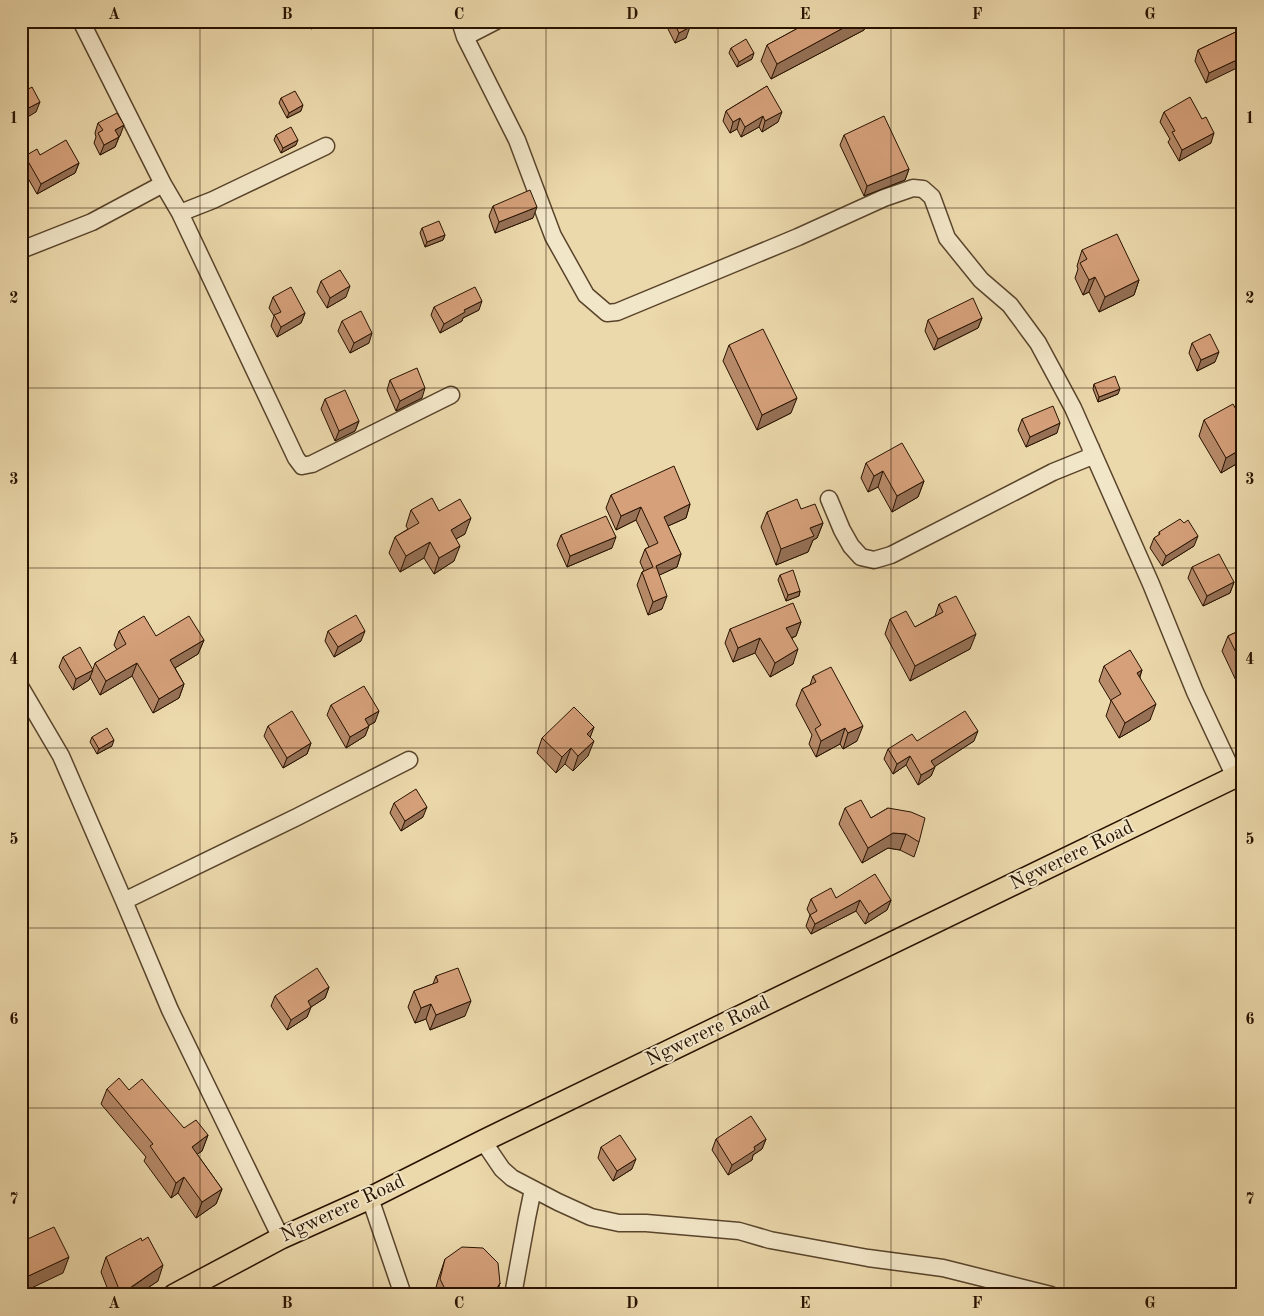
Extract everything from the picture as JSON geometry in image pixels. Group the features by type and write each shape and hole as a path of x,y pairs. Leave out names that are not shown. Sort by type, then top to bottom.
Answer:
{"main road":[{"name":"Ngwerere Road","path":"174,1295 281,1238 370,1198 483,1140 1239,775"}],"street":[{"path":"81,21 163,184 180,213 296,458 302,466 312,464 451,395"},
{"path":"460,21 465,37 517,140 553,236 586,295 607,313 617,312 692,282 884,198 912,188 923,189 932,197 947,238 981,280 1010,305 1038,343 1073,408 1151,584 1195,692 1239,775"},
{"path":"465,37 496,21"},
{"path":"180,213 213,200 326,146"},
{"path":"21,250 92,222 163,184"},
{"path":"829,499 851,546 861,557 874,560 891,554 1053,472 1090,456 1091,448"},
{"path":"21,688 60,756 170,1010 281,1238"},
{"path":"124,901 409,760"},
{"path":"483,1140 502,1169 512,1178 558,1202 591,1216 619,1223 646,1223 739,1231 770,1240 858,1256 944,1268 1051,1295"},
{"path":"513,1295 534,1189"},
{"path":"370,1198 404,1295"}],"building":[{"path":"673,21 687,21 690,27 679,33"},
{"path":"811,21 856,21 777,64 767,45"},
{"path":"1242,29 1243,57 1209,73 1198,50"},
{"path":"746,39 754,53 739,62 731,48"},
{"path":"767,86 782,112 765,121 763,116 745,127 740,118 733,122 726,111"},
{"path":"32,87 40,102 21,112 21,93"},
{"path":"295,91 303,105 289,113 281,98"},
{"path":"1190,97 1202,119 1206,117 1214,133 1182,150 1172,132 1175,131 1164,112"},
{"path":"117,113 124,125 115,130 119,137 104,145 98,133 103,130 98,123"},
{"path":"884,116 909,169 867,186 844,135"},
{"path":"291,127 298,140 283,148 276,135"},
{"path":"66,140 79,163 41,184 25,156 37,149 40,155"},
{"path":"530,190 537,207 499,222 493,206"},
{"path":"439,221 445,235 427,242 422,228"},
{"path":"1117,234 1139,280 1105,297 1095,277 1089,280 1080,263 1087,259 1082,250"},
{"path":"340,270 350,286 330,298 321,281"},
{"path":"291,287 305,313 281,327 274,315 281,312 273,297"},
{"path":"475,287 482,301 464,310 465,312 444,324 434,307"},
{"path":"973,298 982,318 938,339 928,320"},
{"path":"361,311 372,333 354,343 342,321"},
{"path":"763,329 797,398 762,415 729,345"},
{"path":"1210,334 1219,352 1201,360 1192,343"},
{"path":"417,368 425,388 400,401 390,380"},
{"path":"1115,376 1120,389 1099,397 1094,384"},
{"path":"345,390 359,421 339,431 325,399"},
{"path":"1233,404 1243,422 1243,448 1226,458 1204,420"},
{"path":"1053,406 1060,423 1030,437 1022,419"},
{"path":"902,443 924,481 897,496 883,471 874,476 866,463"},
{"path":"674,466 690,504 664,517 681,554 656,566 667,596 653,602 642,572 653,567 645,549 658,543 641,507 621,516 611,495"},
{"path":"432,498 439,511 460,499 471,518 451,530 460,546 439,558 430,542 406,556 395,537 419,523 411,510"},
{"path":"797,499 801,509 815,504 823,523 810,528 814,536 781,549 767,512"},
{"path":"606,516 616,537 570,556 561,535"},
{"path":"1180,519 1184,523 1188,520 1198,536 1166,556 1154,538 1160,534 1159,532"},
{"path":"1219,554 1234,582 1207,596 1192,567"},
{"path":"793,570 800,591 788,595 780,575"},
{"path":"956,596 976,634 915,666 890,619 906,611 915,627 943,612 939,604"},
{"path":"793,603 801,622 786,628 798,649 775,663 760,638 738,648 730,629"},
{"path":"356,615 365,631 338,647 328,631"},
{"path":"144,616 156,636 189,616 204,640 170,660 184,684 159,699 137,663 106,681 95,663 126,644 119,631"},
{"path":"1243,629 1243,667 1228,636"},
{"path":"80,647 93,670 76,679 63,657"},
{"path":"1130,650 1142,670 1137,673 1156,704 1125,723 1111,700 1121,694 1104,666"},
{"path":"831,667 863,726 848,733 845,728 821,741 815,729 821,725 802,689 816,682 813,676"},
{"path":"364,686 379,711 365,719 369,726 350,737 331,705"},
{"path":"574,707 594,727 587,734 594,741 578,756 571,748 562,757 542,738"},
{"path":"292,711 311,743 287,758 268,726"},
{"path":"965,711 978,731 931,761 935,767 921,775 910,756 897,764 888,749 912,734 917,741"},
{"path":"107,728 114,740 99,749 92,737"},
{"path":"416,789 427,807 405,821 394,803"},
{"path":"861,800 871,818 888,808 911,812 925,818 919,842 906,834 893,833 868,848 845,808"},
{"path":"875,874 891,900 869,914 860,900 815,924 810,915 817,911 811,899 831,888 836,898"},
{"path":"317,968 329,987 308,1001 311,1007 291,1020 275,996"},
{"path":"458,968 471,1001 436,1015 431,1004 421,1008 414,991 438,982 436,976"},
{"path":"119,1078 129,1090 142,1079 184,1128 196,1120 208,1135 192,1147 222,1189 202,1202 184,1177 176,1183 150,1146 153,1144 107,1089"},
{"path":"751,1116 766,1139 754,1147 755,1150 732,1165 716,1139"},
{"path":"620,1135 636,1159 617,1171 601,1147"},
{"path":"54,1227 69,1257 22,1279 21,1242"},
{"path":"148,1237 163,1265 121,1294 106,1257 141,1238 142,1241"},
{"path":"462,1247 483,1248 498,1263 500,1283 493,1295 448,1295 440,1279 445,1259"}]}
